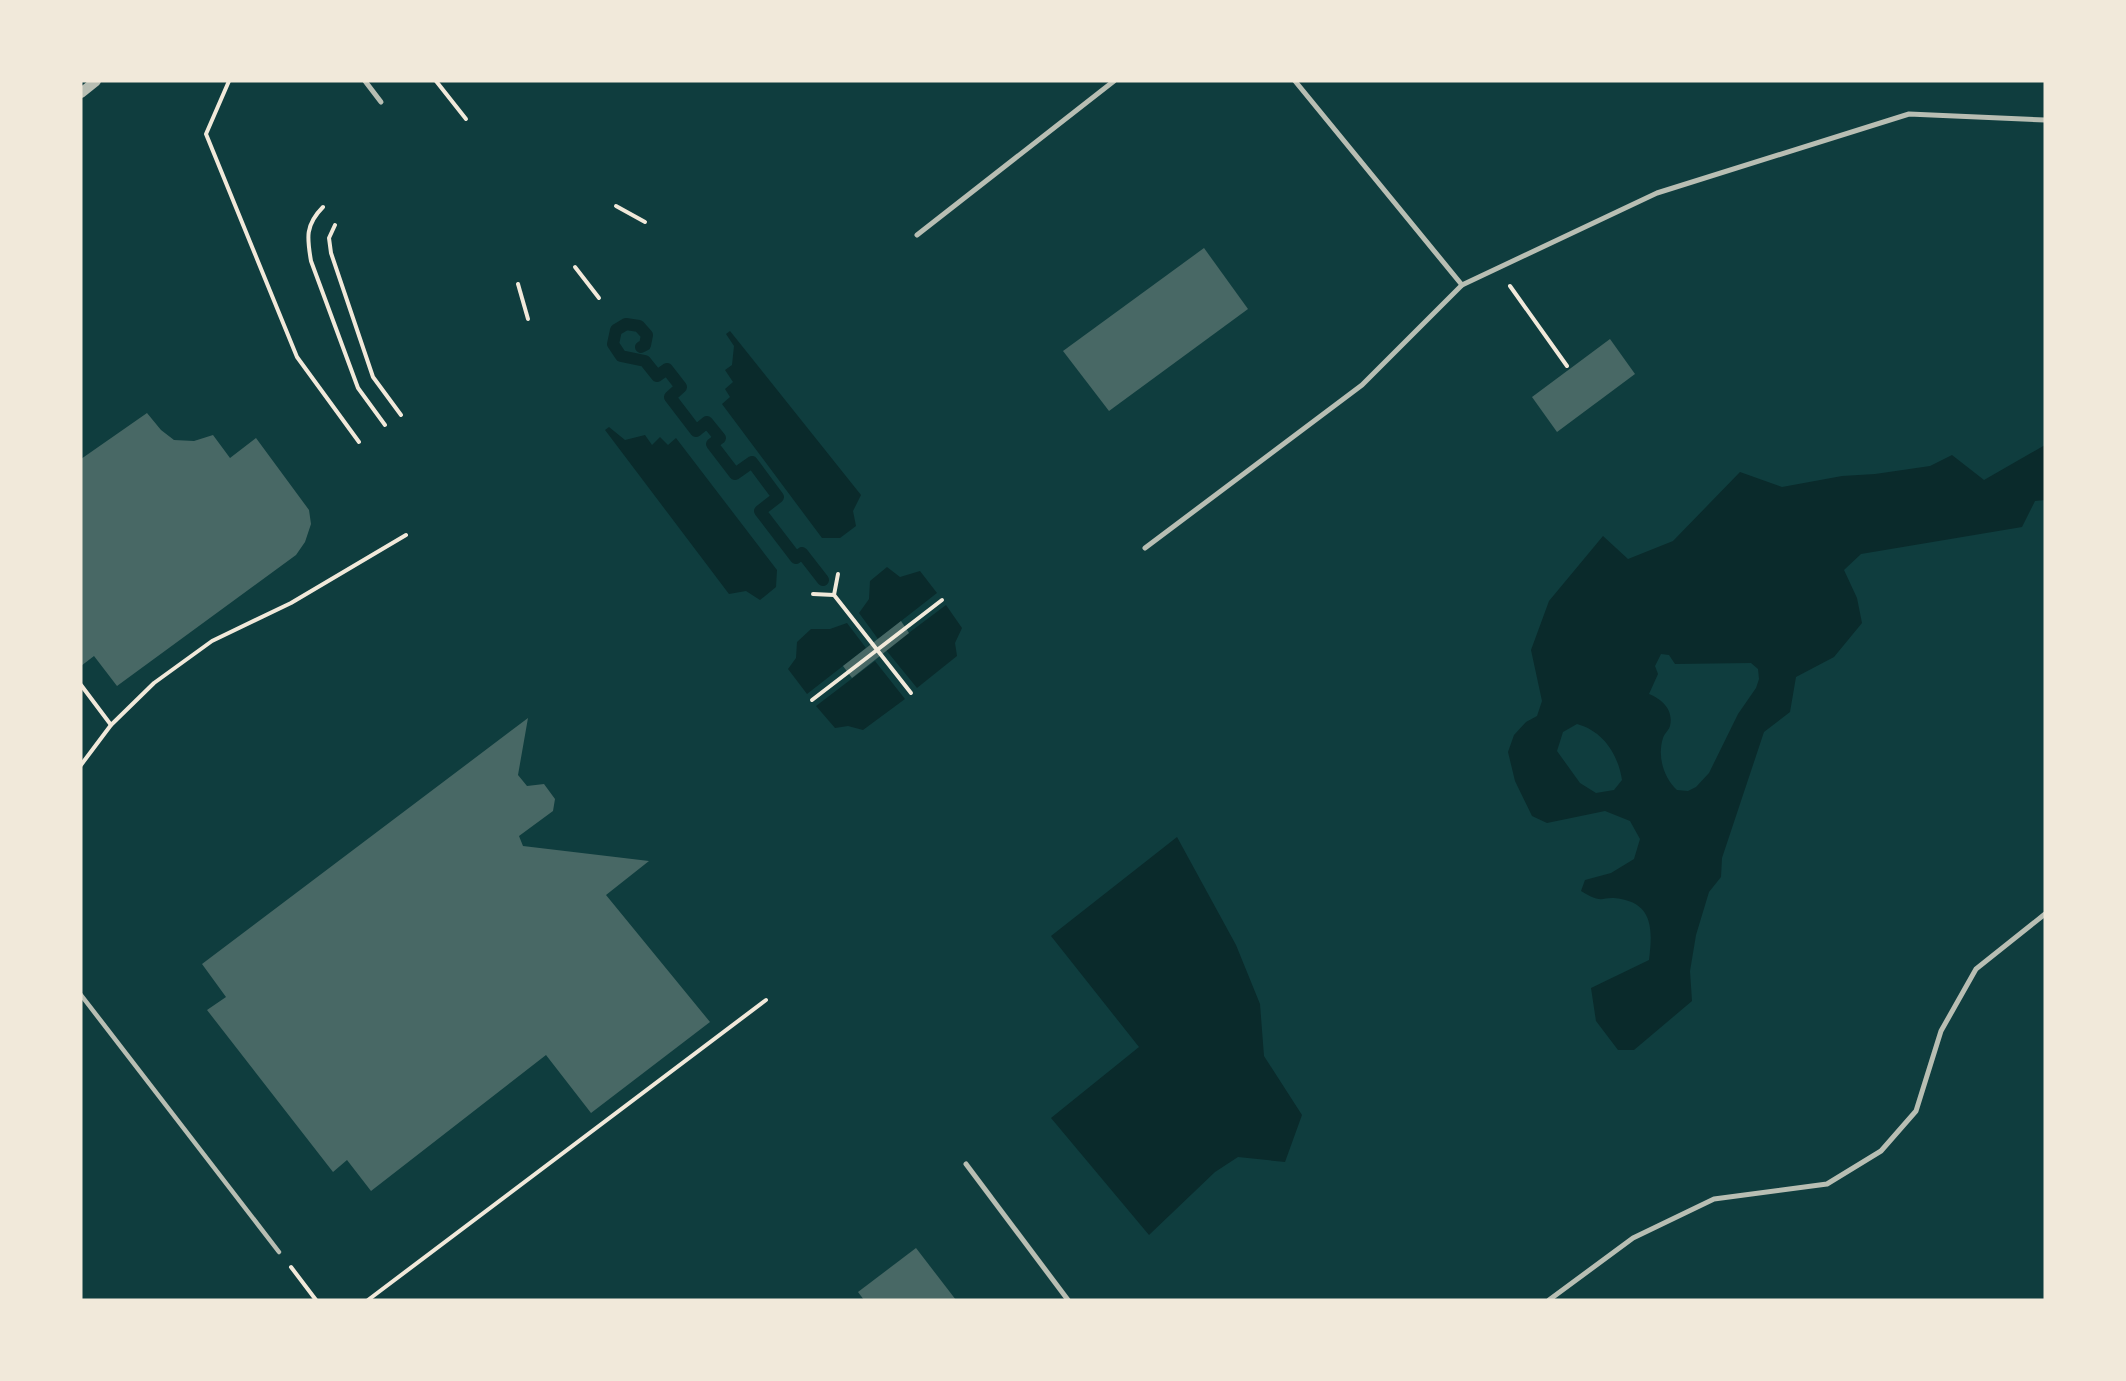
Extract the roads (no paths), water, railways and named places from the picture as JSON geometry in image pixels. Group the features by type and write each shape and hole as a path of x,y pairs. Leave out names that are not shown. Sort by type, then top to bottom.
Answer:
{"street":[{"path":"81,93 96,81"},
{"path":"365,81 381,102"},
{"path":"917,235 1113,81"},
{"path":"1295,81 1462,285"},
{"path":"1145,548 1362,385 1462,285 1657,193 1909,114 2045,120"},
{"path":"1549,1300 1633,1238 1714,1199 1827,1184 1881,1151 1916,1111 1941,1031 1976,969 2045,914"},
{"path":"966,1164 1068,1300"}],"lane":[{"path":"81,995 279,1252"}],"water":[{"path":"730,331 861,495 853,511 856,526 840,538 822,538 722,404 730,397 725,389 733,382 725,370 732,365 734,346 726,334"},
{"path":"609,427 625,440 645,435 652,445 660,437 668,445 676,438 777,570 776,587 760,600 746,591 729,594 605,430"},
{"path":"2045,445 2045,500 2035,501 2022,527 1861,554 1844,570 1857,598 1862,623 1834,657 1796,677 1790,712 1764,732 1722,858 1721,877 1709,892 1696,935 1690,971 1692,1001 1634,1050 1618,1050 1596,1021 1591,988 1649,960 1651,940 1649,922 1646,914 1632,902 1614,898 1594,898 1581,891 1585,880 1611,873 1634,859 1640,839 1630,821 1605,811 1547,823 1532,816 1515,781 1508,752 1514,735 1526,722 1537,716 1542,701 1531,650 1549,601 1603,536 1628,559 1673,541 1740,472 1782,487 1842,476 1930,466 1952,455 1984,480","holes":["1661,654 1669,655 1675,664 1751,663 1758,669 1759,679 1756,688 1738,714 1709,773 1696,787 1688,791 1677,790 1672,785 1661,760 1661,745 1671,720 1666,706 1649,694 1658,674 1655,666","1577,724 1602,738 1613,753 1622,780 1614,790 1596,793 1580,783 1557,751 1563,732"]},
{"path":"887,567 900,577 920,571 937,593 878,639 859,613 869,599 870,581"},
{"path":"946,605 962,628 955,643 957,656 917,688 886,650"},
{"path":"847,623 866,648 807,694 788,669 796,658 797,642 811,629 830,629"},
{"path":"875,661 905,699 863,730 848,726 835,728 816,706"},
{"path":"1177,837 1236,945 1260,1004 1264,1056 1302,1115 1285,1162 1238,1157 1215,1172 1149,1235 1051,1118 1139,1047 1051,936"}],"waterway":[{"path":"641,347 645,345 647,335 639,326 626,324 616,330 613,344 621,356 645,361 657,376 667,369 681,387 670,397 696,431 707,422 720,438 712,444 735,474 752,462 778,497 760,511 796,558 802,553 823,580"}]}
